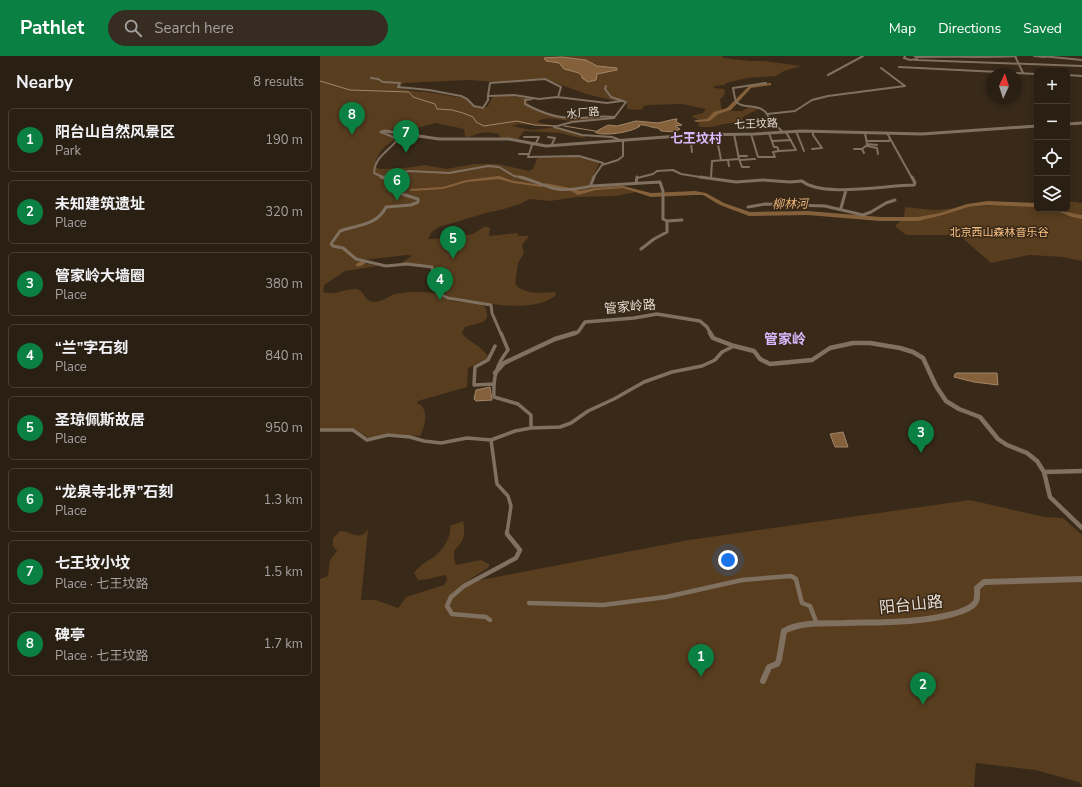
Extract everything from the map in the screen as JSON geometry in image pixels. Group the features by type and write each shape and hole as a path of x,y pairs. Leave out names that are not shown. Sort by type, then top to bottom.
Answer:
{"street":[{"path":"828,76 863,56"},
{"path":"899,56 905,56 908,60 916,57 1015,56 1023,73"},
{"path":"949,56 954,69"},
{"path":"1034,56 1082,60"},
{"path":"1042,56 1052,58"},
{"path":"916,57 951,62 1082,66"},
{"path":"899,67 1034,74"},
{"path":"767,114 795,111 812,100 828,96 905,86 902,82 892,78 881,68"},
{"path":"1070,75 1082,76"},
{"path":"371,78 378,79 383,82 400,84 398,87 429,90 461,96 467,99 474,106 483,108 488,100 490,83 544,79 561,87 558,97"},
{"path":"751,134 758,157 775,157 773,152 796,150 785,132 770,120 764,109 739,104 733,93 733,88 766,83"},
{"name":"水厂路","path":"606,86 605,89 611,97 626,102 614,117 580,122 567,122 554,127 582,136 612,137 623,141"},
{"path":"488,96 514,95 539,99"},
{"path":"614,117 597,115 569,118 531,108 525,104 525,100 558,97 607,103 622,101"},
{"path":"1070,124 1082,123"},
{"name":"七王坟路","path":"381,132 385,131 439,139 509,139 551,146 690,135 751,134 796,131 922,134 1034,126"},
{"path":"796,131 804,151"},
{"path":"812,149 822,148 813,135 813,131"},
{"path":"381,132 398,139 378,158 374,173 381,178 394,180 396,182 394,188 399,193 418,199 418,202 413,205 392,205 386,207 384,213 359,227 340,231 332,245 343,248 356,258 386,266 407,264 432,268 437,292 448,298 491,305 496,324 508,350 497,364 493,384 494,396 518,404 531,415 531,428"},
{"path":"865,132 867,144"},
{"path":"769,133 774,147 777,146 780,151"},
{"path":"636,183 637,177 652,174 655,171 673,170 681,174 736,182 763,180 802,181 808,186 846,190 898,185 914,186 915,183 888,133"},
{"path":"716,134 721,160"},
{"path":"734,134 742,167 750,167"},
{"path":"690,135 692,152"},
{"path":"524,137 539,137 536,143 533,144 528,154"},
{"path":"548,137 554,138 551,146"},
{"path":"854,149 862,149 867,144 889,141 890,139"},
{"path":"773,141 791,140"},
{"path":"592,186 591,184 594,175 599,166 603,163 616,160 623,156 623,141"},
{"path":"867,144 877,144"},
{"path":"867,144 877,148 878,154"},
{"path":"862,149 864,153"},
{"path":"519,154 528,154 530,157 583,156 603,163"},
{"path":"711,178 712,161 728,160 747,156"},
{"path":"739,158 755,160"},
{"path":"728,160 729,166"},
{"path":"381,178 409,171 449,173 488,166 502,168 514,176 530,179 550,188 561,190 574,190 592,186 660,182 663,191 663,219 667,221 682,220"},
{"path":"841,208 846,190"},
{"path":"748,207 758,204 792,206 808,205 841,208 855,214 870,214 888,201 895,200"},
{"path":"640,249 667,232 667,221"},
{"name":"管家岭路","path":"495,373 504,363 512,359 555,339 578,332 585,322 634,318 657,314 700,321 707,327 714,338 734,346 754,351 764,362 773,364 812,360 830,348 854,343 870,343 908,350 923,358 936,386 946,401 959,409 980,417 998,439 1007,445 1027,453 1037,461 1044,472 1050,497 1082,528"},
{"path":"493,384 474,385 475,367 488,361 495,346"},
{"path":"320,430 353,430 367,440 388,435 410,437 441,443 467,438 491,440 511,431 531,428 552,428 571,423 588,412 644,382 672,372 702,366 715,360 722,352 734,346"},
{"path":"490,620 486,617 452,614 447,606 451,598 464,586 516,558 520,550 508,534 511,500 506,492 497,484 491,440"},
{"path":"1044,472 1082,471"},
{"path":"529,603 603,605 666,598 742,580 792,576 796,579 802,603 810,606 817,625"},
{"name":"阳台山路","path":"763,681 768,667 777,664 784,631 790,628 817,625 922,620 967,610 976,600 977,588 984,582 1082,579"}],"green space":[{"path":"320,56 722,56 724,58 801,66 784,71 776,76 747,78 726,83 724,85 714,86 714,88 724,89 725,91 724,96 720,99 722,111 742,111 749,107 760,108 743,117 742,121 745,125 739,127 733,123 711,127 698,126 699,120 691,116 703,113 706,109 682,104 649,105 644,106 641,110 627,109 627,101 614,98 617,100 615,101 586,94 546,79 497,82 469,80 403,83 398,88 464,98 475,107 483,109 488,106 493,96 510,96 536,99 526,100 531,108 569,119 605,117 593,120 576,121 544,119 537,122 556,126 554,127 518,124 512,126 531,130 558,127 587,137 581,138 559,133 524,131 518,139 500,138 499,134 488,133 465,137 464,129 436,123 413,129 398,128 381,132 397,140 393,141 382,150 377,158 375,167 380,169 405,168 425,165 446,169 474,164 498,164 529,171 533,169 537,159 541,157 579,156 600,162 589,184 590,186 622,186 636,190 636,192 616,196 577,197 550,201 530,199 504,209 439,227 432,232 428,239 473,234 485,226 490,228 489,236 517,233 519,236 528,236 522,245 524,253 518,263 515,284 519,288 528,292 555,292 556,295 546,301 520,306 489,304 449,297 444,293 443,278 434,269 429,266 401,263 412,256 407,255 362,260 359,262 378,266 345,271 324,285 323,292 336,293 356,289 361,291 369,300 375,302 384,300 398,293 429,292 457,302 482,305 486,310 487,318 483,322 465,327 462,333 468,340 483,350 489,358 468,368 467,387 418,401 417,403 421,405 425,413 425,423 420,436 391,434 369,438 355,429 320,429"},
{"name":"北京西山森林音乐谷","path":"1070,201 1082,203 1082,215 1075,217 1082,218 1082,261 1063,257 1029,255 991,263 959,235 906,235 895,226 904,217 905,207 934,210 1034,203 1034,212 1070,212"},
{"path":"970,500 1045,517 1063,518 1082,535 1082,786 1079,782 1035,770 976,763 974,787 320,787 320,579 328,576 330,560 337,551 333,546 333,538 340,531 355,535 362,535 368,529 361,600 376,600 398,608 406,597 444,585 447,580 446,576 444,575 418,580 414,573 418,568 435,556 443,547 449,535 450,526 463,521 463,538 454,551 456,565 481,560 489,564 489,567 465,583 689,540"}],"shaded area":[{"path":"562,57 586,60 597,66 617,68 617,70 597,74 596,80 588,82 582,78 579,73 564,69 559,63 546,61 544,58"},
{"path":"677,119 676,122 682,125 675,126 680,129 675,132 661,131 658,128 639,125 638,126 640,126 631,130 618,133 604,134 595,132 608,125 617,126 636,121 658,123"},
{"path":"957,373 997,373 998,385 974,382 954,377"},
{"path":"490,387 492,400 476,401 474,399 476,390"},
{"path":"843,432 848,447 835,447 830,434"}],"waterway":[{"path":"320,81 350,90 409,92 413,97 435,104 437,109 452,110 463,113 473,117 476,122 484,126 517,121 535,125 556,126"},
{"path":"696,121 708,120 716,113 729,109 750,87 770,84"},
{"path":"564,126 595,131"},
{"path":"411,190 443,188 466,181 499,177 513,182 542,186"},
{"name":"柳林河","path":"547,184 573,190 578,193 596,189 623,187 651,195 704,194 722,204 749,214 808,213 880,219 918,219 967,206 988,203 1034,205"},
{"name":"柳林河","path":"1063,212 1082,217"},
{"path":"358,265 363,262"}],"place":[{"name":"碑亭","path":"352,135"},
{"name":"七王坟小坟","path":"406,153"},
{"name":"“龙泉寺北界”石刻","path":"397,201"},
{"name":"圣琼佩斯故居","path":"453,259"},
{"name":"“兰”字石刻","path":"440,300"},
{"name":"管家岭大墙圈","path":"921,453"},
{"name":"阳台山自然风景区","path":"701,677"},
{"name":"未知建筑遗址","path":"923,705"}],"district":[{"name":"七王坟村","path":"696,139"},
{"name":"管家岭","path":"785,339"}]}
